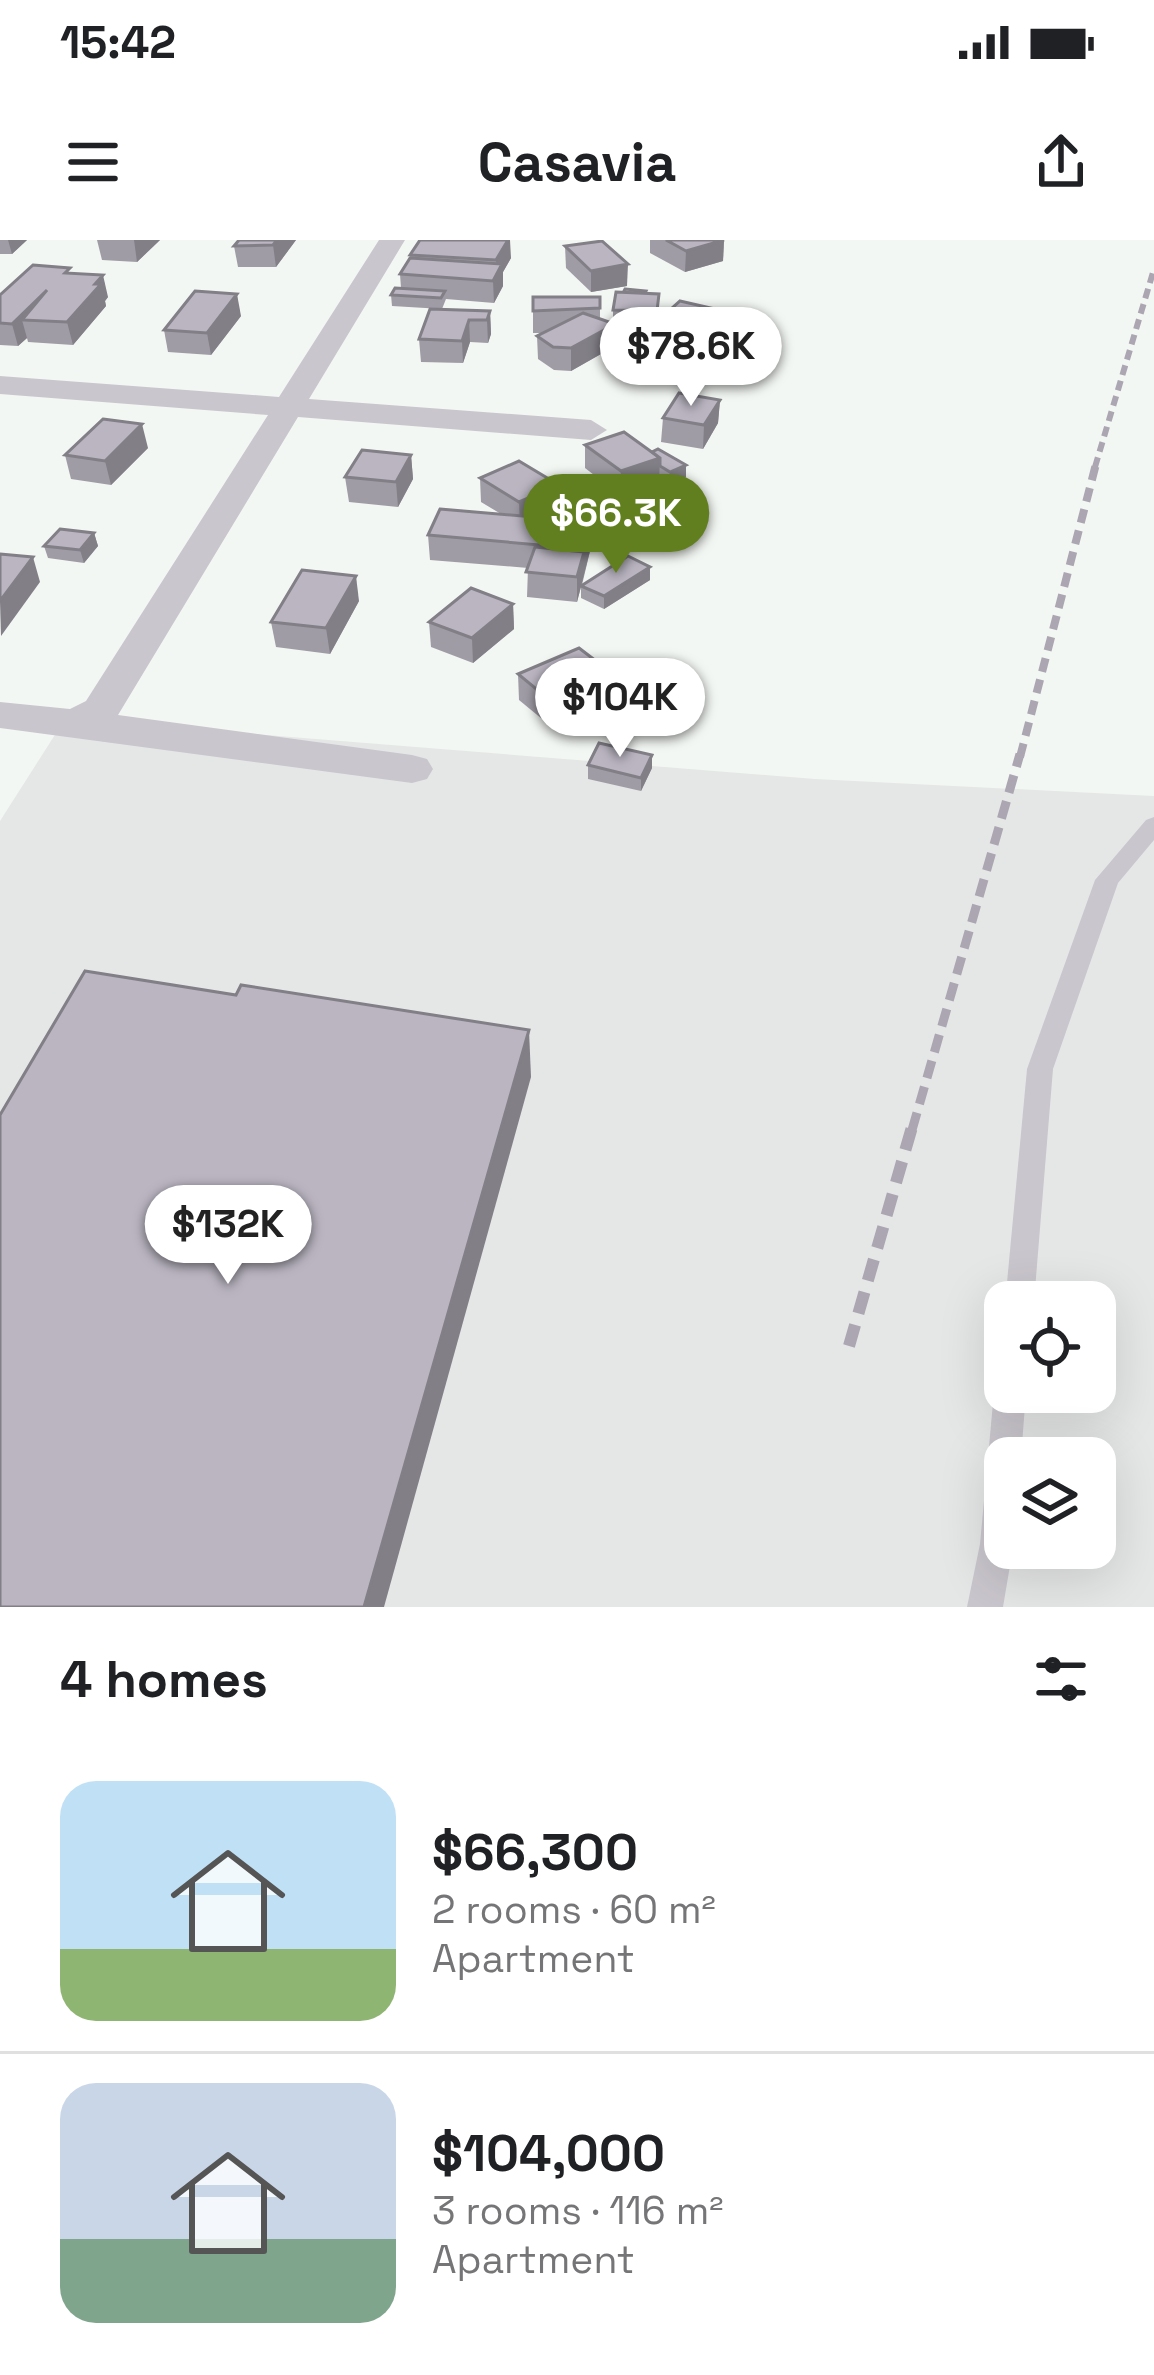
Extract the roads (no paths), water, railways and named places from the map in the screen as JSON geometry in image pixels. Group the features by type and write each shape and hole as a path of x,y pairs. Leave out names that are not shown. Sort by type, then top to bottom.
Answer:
{"street":[{"path":"76,722 100,710 392,240"},
{"path":"0,385 591,430"},
{"path":"0,715 412,769"}],"lane":[{"path":"1021,1281 1040,1069 1107,880 1154,825"},
{"path":"985,1607 997,1544 1008,1413"}],"railway":[{"path":"1095,467 1154,269"},
{"path":"1020,757 1096,464"},
{"path":"912,1130 1020,754"},
{"path":"849,1346 912,1127"}]}
